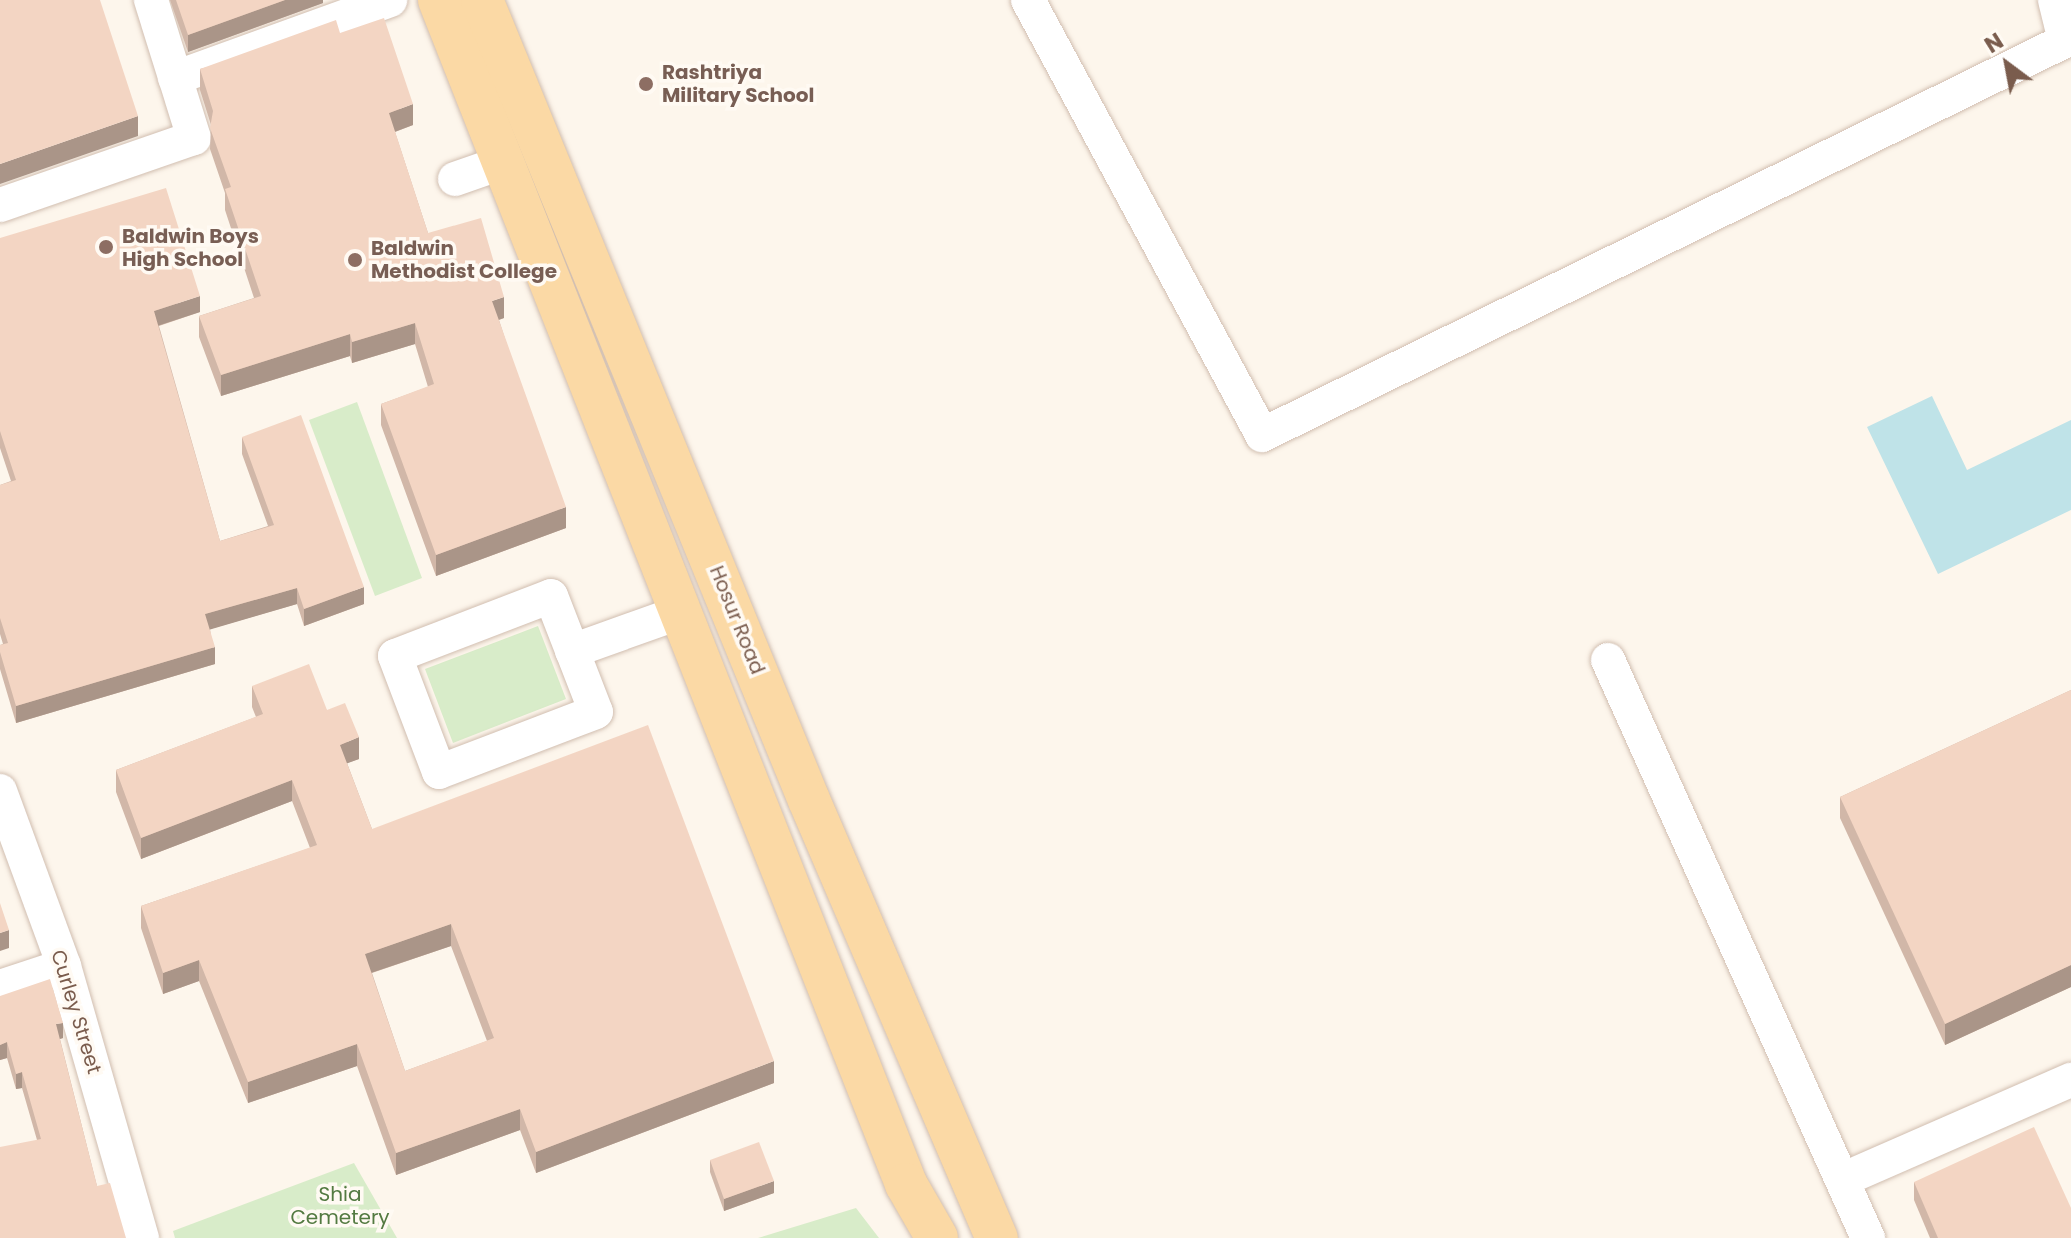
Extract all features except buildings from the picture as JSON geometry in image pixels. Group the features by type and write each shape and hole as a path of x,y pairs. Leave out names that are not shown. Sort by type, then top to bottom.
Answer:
{"main road":[{"path":"439,0 678,613 906,1184 937,1238"},
{"name":"Hosur Road","path":"482,0 809,800 997,1238"}],"street":[{"path":"0,205 194,138 151,0"},
{"path":"175,78 390,0"},
{"path":"1028,0 1262,435 2069,45 2055,0"},
{"path":"455,179 501,163"},
{"path":"551,596 572,651 596,712 439,772 395,656 551,596"},
{"path":"572,651 678,613"},
{"path":"1608,660 1868,1238"},
{"name":"Curley Street","path":"0,791 64,966 142,1238"},
{"path":"0,987 64,966"},
{"path":"1844,1179 2071,1080"}],"green space":[{"path":"357,402 422,578 375,596 309,420"},
{"path":"538,626 566,699 453,743 425,669"},
{"name":"Shia Cemetery","path":"354,1163 397,1238 175,1238 173,1231"},
{"path":"856,1208 879,1238 758,1238"}],"water":[{"path":"1932,396 1967,470 2071,420 2071,510 1938,574 1867,427"}],"place":[{"name":"Rashtriya Military School","path":"646,84"},
{"name":"Baldwin Boys High School","path":"106,247"},
{"name":"Baldwin Methodist College","path":"355,260"}]}
